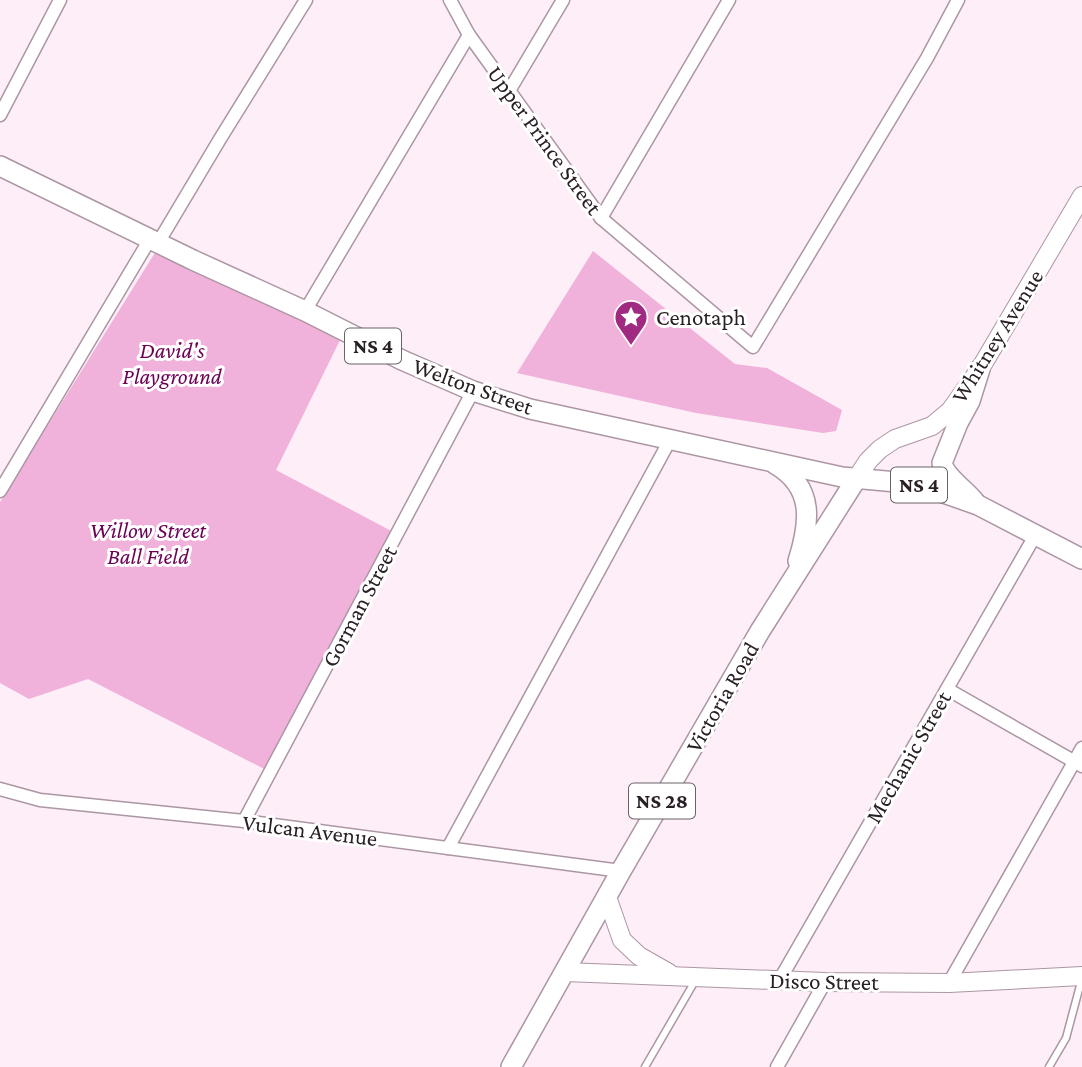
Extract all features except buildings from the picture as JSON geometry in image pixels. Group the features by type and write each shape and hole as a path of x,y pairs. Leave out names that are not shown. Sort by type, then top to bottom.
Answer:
{"main road":[{"name":"Welton Street","path":"0,166 402,360 473,391 530,409 842,477 857,478"},
{"path":"978,505 966,490 947,474 942,463 970,401 980,369"},
{"path":"769,460 792,477 806,501 806,526 793,579"},
{"name":"NS 4","path":"857,478 918,484 978,505 1082,559"},
{"name":"Victoria Road","path":"511,1067 760,631 857,478"}],"street":[{"path":"0,115 60,0"},
{"path":"0,491 306,0"},
{"name":"Upper Prince Street","path":"450,0 469,35 601,218 753,347 927,58 958,0"},
{"path":"509,91 563,0"},
{"path":"601,218 729,0"},
{"path":"305,311 469,35"},
{"name":"Whitney Avenue","path":"857,478 880,449 895,439 932,426 950,411 980,369 1082,196"},
{"name":"Gorman Street","path":"244,821 473,391"},
{"path":"448,848 670,440"},
{"name":"Mechanic Street","path":"779,981 1036,534"},
{"path":"947,688 1078,764"},
{"path":"949,983 1078,764 1082,748"},
{"name":"Vulcan Avenue","path":"0,789 40,800 244,821 621,871"},
{"path":"607,897 622,940 639,956 673,975"},
{"name":"Disco Street","path":"565,972 779,981 949,983 1082,976"},
{"path":"777,1067 825,982"}],"lane":[{"path":"645,1067 698,976"},
{"path":"1049,1067 1066,1038 1082,976"}],"green space":[{"name":"Willow Street Ball Field","path":"161,243 344,332 276,470 397,534 270,772 88,679 29,699 0,683 0,502"},
{"path":"593,251 735,364 767,368 842,410 836,431 823,433 696,413 517,373"}],"place":[{"name":"Cenotaph","path":"631,347"}],"park label":[{"name":"David's Playground","path":"172,363"}]}
